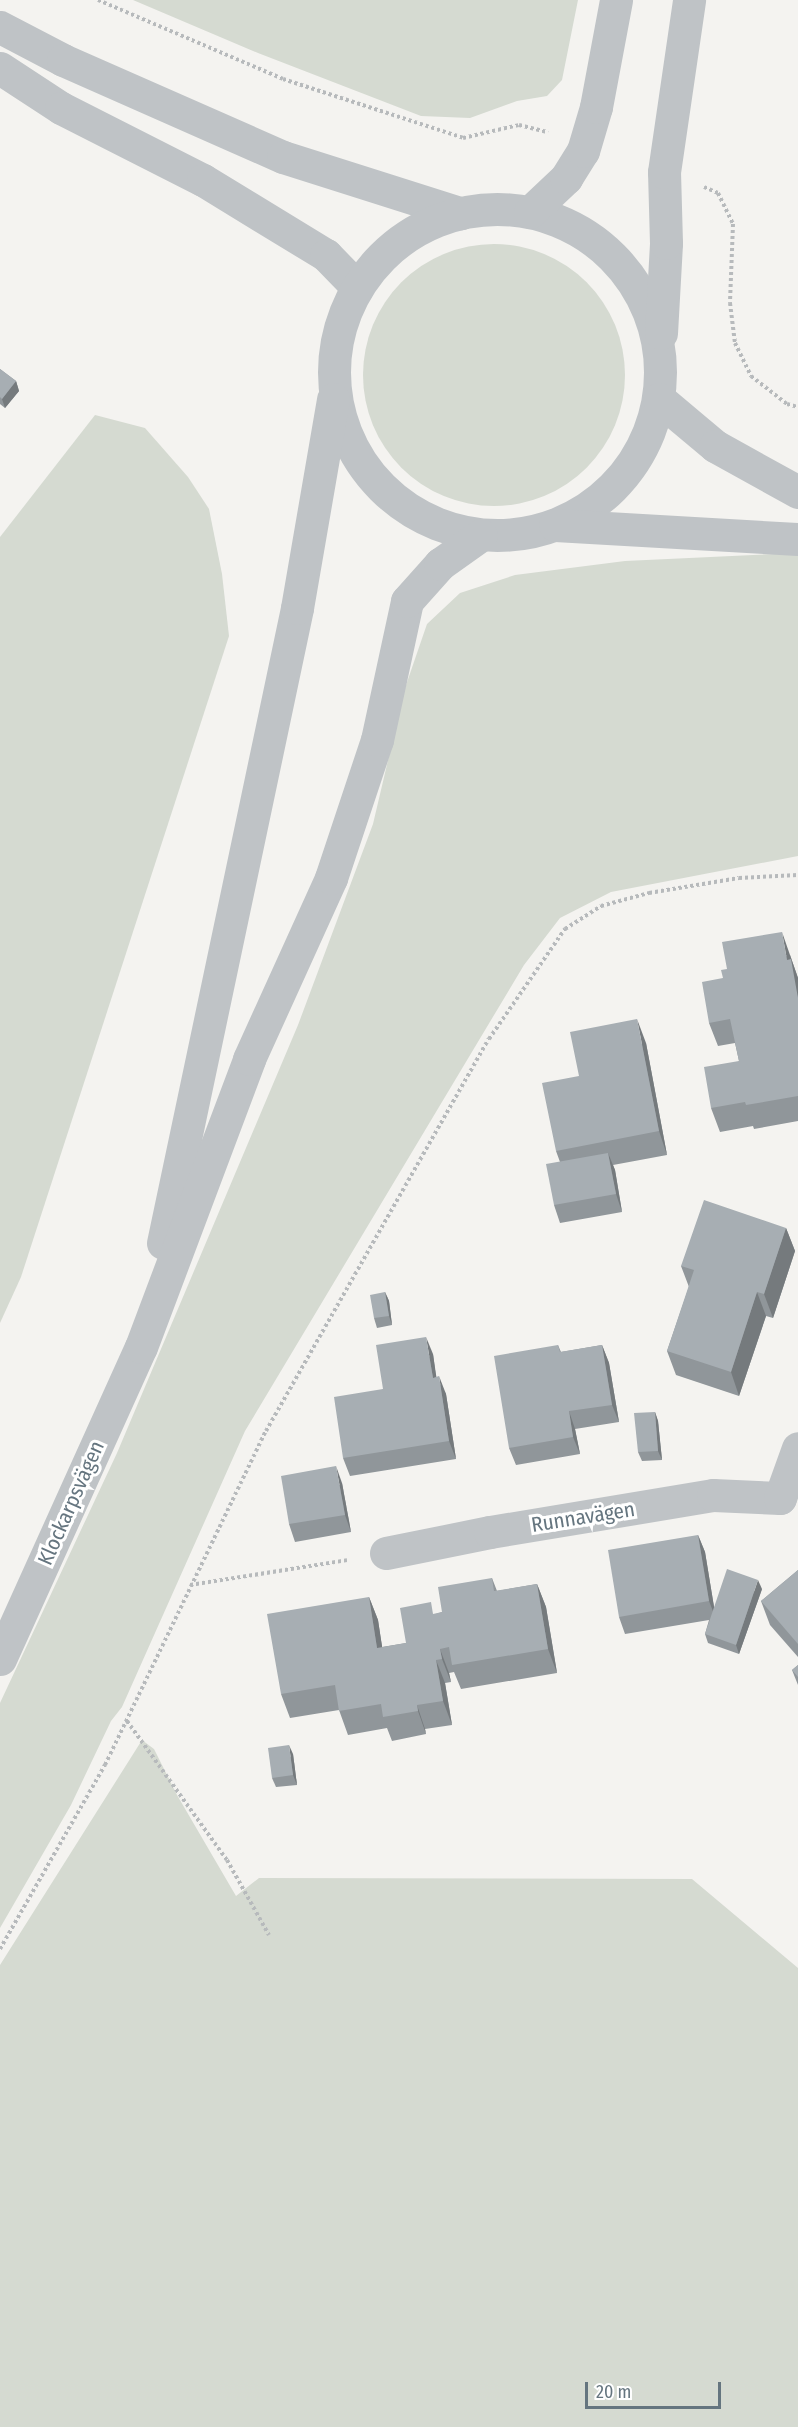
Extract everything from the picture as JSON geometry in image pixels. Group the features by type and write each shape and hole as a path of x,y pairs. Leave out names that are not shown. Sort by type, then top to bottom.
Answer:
{"street":[{"path":"530,212 566,178 583,151 596,107 616,0"},
{"path":"335,391 346,434 356,454 382,489 419,516 460,532 482,536 519,535 555,525 596,502 624,476 648,435 659,399 666,243 664,172 689,0"},
{"path":"0,27 63,60 283,157 460,213"},
{"path":"0,68 61,108 203,180 326,255 357,287"},
{"path":"141,1347 297,608 335,391 334,355 349,303 357,287 377,261 401,240 430,224 460,213 495,209 530,212 582,232 612,256 645,302 660,356"},
{"path":"659,399 715,446 798,492"},
{"path":"555,525 798,539"},
{"path":"141,1347 249,1059 331,878 377,740 407,601 440,564 482,536"},
{"name":"Klockarpsvägen","path":"0,1659 141,1347"},
{"name":"Runnavägen","path":"386,1553 490,1532 713,1496 789,1503 798,1448"}],"path":[{"path":"98,0 283,79 463,138 519,125 554,133 583,151"},
{"path":"664,172 718,193 733,224 730,303 735,343 751,376 786,404 798,407"},
{"path":"0,1949 78,1815 127,1721 190,1585 266,1431 489,1039 565,929 602,906 649,893 739,878 798,875"},
{"path":"190,1585 386,1553"},
{"path":"127,1721 227,1860 269,1935"}],"shaded area":[{"path":"133,0 578,0 562,80 547,96 517,101 470,118 421,116 258,53"},
{"path":"494,244 520,246 544,254 567,266 587,282 603,302 615,325 623,349 625,375 623,401 615,425 603,448 587,468 567,484 544,496 520,504 494,506 468,504 444,496 421,484 401,468 385,448 373,425 365,401 363,375 365,349 373,325 385,302 401,282 421,266 444,254 468,246"},
{"path":"95,415 145,428 188,477 209,509 222,574 229,636 21,1277 0,1323 0,537"},
{"path":"798,555 798,856 611,892 560,918 524,965 245,1431 122,1707 111,1721 71,1805 0,1928 0,1703 117,1453 298,1025 373,824 405,688 427,624 460,593 515,575 625,561"},
{"path":"142,1740 154,1749 177,1795 236,1896 259,1878 692,1879 798,1968 798,2427 0,2427 0,1965"}],"building":[{"path":"0,369 16,381 2,399 0,397"},
{"path":"782,932 787,960 791,959 798,998 798,1096 746,1105 745,1102 711,1108 704,1067 739,1061 730,1019 709,1023 702,982 723,978 721,970 727,969 722,942"},
{"path":"637,1019 659,1131 556,1151 542,1083 579,1076 570,1032"},
{"path":"608,1153 616,1194 554,1205 546,1164"},
{"path":"704,1200 786,1228 764,1294 757,1292 731,1372 667,1351 694,1270 681,1266"},
{"path":"385,1292 389,1316 374,1318 370,1295"},
{"path":"426,1337 433,1378 439,1376 449,1441 343,1458 334,1397 383,1389 376,1345"},
{"path":"558,1345 560,1352 602,1345 612,1405 569,1411 573,1437 509,1448 494,1356"},
{"path":"655,1412 658,1451 638,1452 634,1413"},
{"path":"336,1466 345,1515 289,1524 281,1476"},
{"path":"698,1535 709,1601 619,1617 608,1550"},
{"path":"727,1569 758,1580 736,1645 705,1634"},
{"path":"798,1570 798,1644 761,1601"},
{"path":"492,1578 494,1591 537,1584 548,1649 452,1665 449,1647 440,1649 442,1659 436,1660 443,1701 417,1705 418,1711 383,1717 381,1704 339,1711 335,1685 281,1694 267,1614 369,1597 377,1648 406,1643 400,1608 431,1602 433,1614 442,1612 438,1587"},
{"path":"798,1665 798,1677 792,1670"},
{"path":"289,1745 293,1775 272,1778 268,1748"}]}
